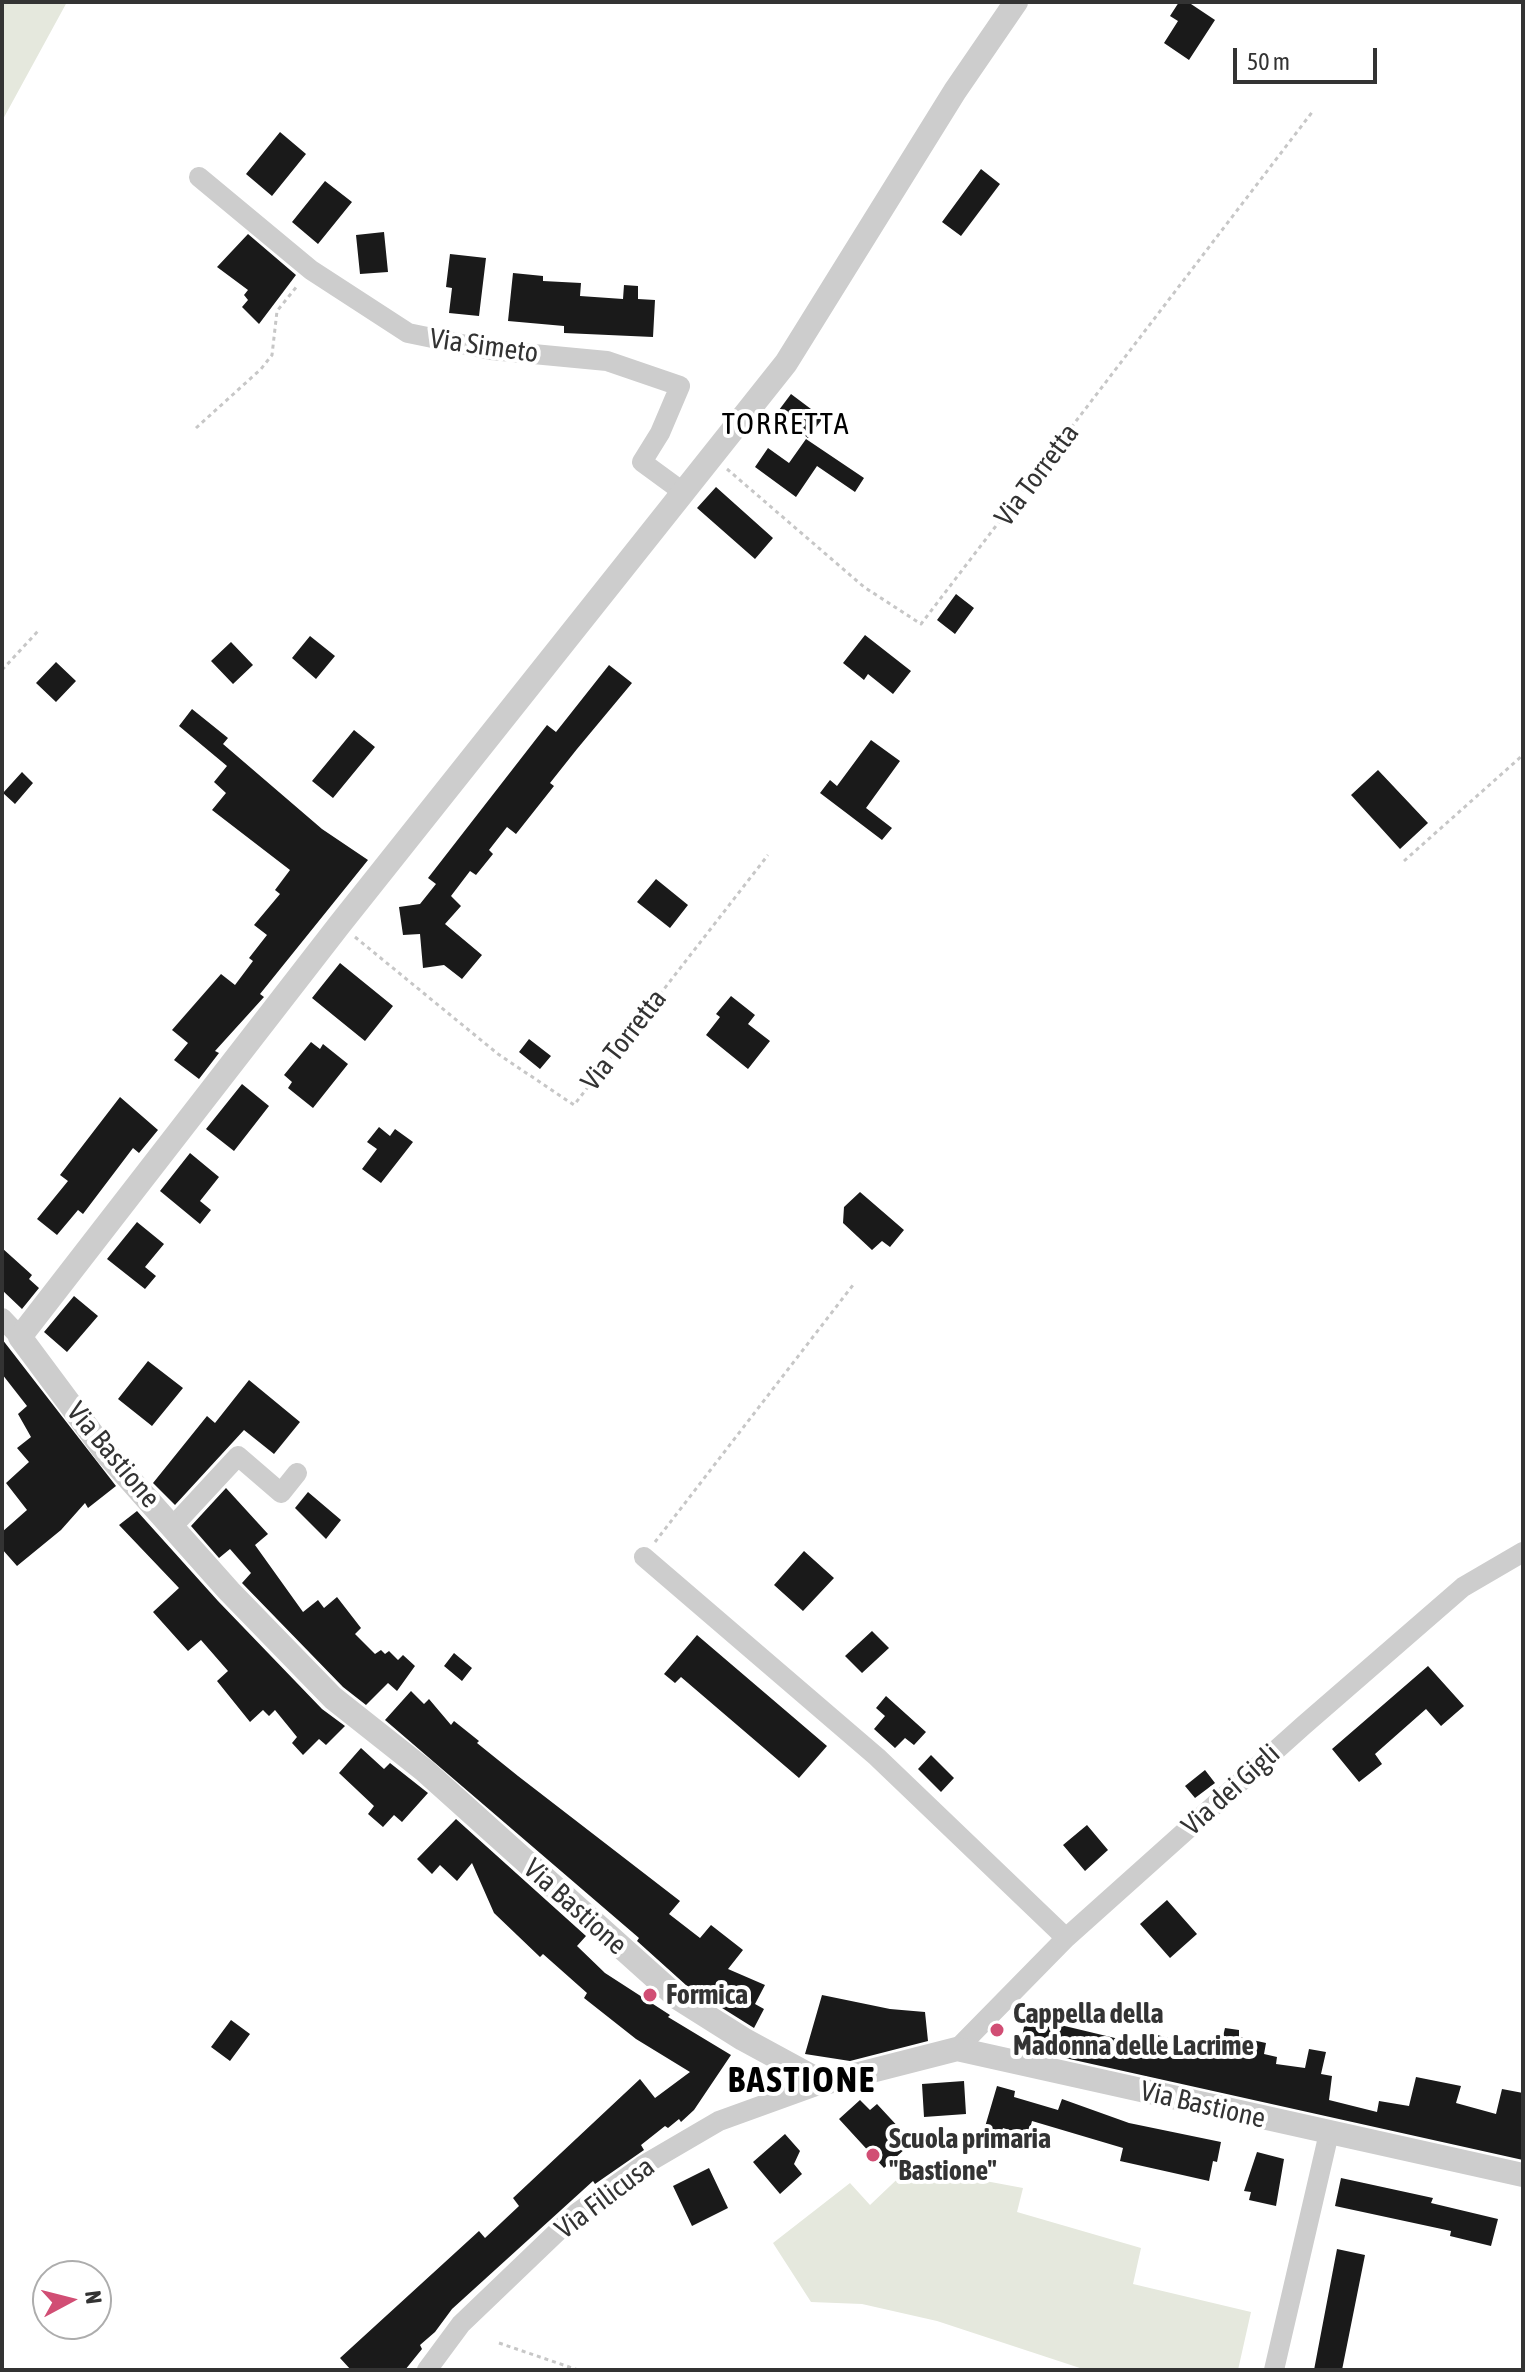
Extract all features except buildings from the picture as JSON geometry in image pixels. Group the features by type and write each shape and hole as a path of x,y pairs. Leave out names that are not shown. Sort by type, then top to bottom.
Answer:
{"street":[{"path":"20,1337 340,924 786,363 955,91 1016,2"},
{"name":"Via Simeto","path":"199,177 311,270 380,318 428,339 491,350 607,361 680,386 660,433 642,462 683,492"},
{"name":"Via Bastione","path":"2,1318 20,1337 107,1454 229,1591 333,1698 424,1770 678,1998 824,2083 957,2049 1523,2175"},
{"path":"173,1526 238,1456 281,1493 297,1473"},
{"name":"Via dei Gigli","path":"957,2049 1066,1938 1463,1587 1523,1552"},
{"path":"644,1557 877,1757 1066,1938"},
{"name":"Via Filicusa","path":"427,2370 461,2324 578,2212 642,2166 719,2121 824,2083"},
{"path":"1274,2370 1329,2133"}],"path":[{"name":"Via Torretta","path":"712,457 864,587 921,624 1313,111"},
{"path":"196,428 261,369 272,355 277,311 311,270"},
{"path":"2,670 39,630"},
{"path":"1404,861 1523,755"},
{"name":"Via Torretta","path":"340,924 498,1054 574,1105 768,855"},
{"path":"644,1557 853,1285"},
{"path":"499,2343 578,2370"}],"shaded area":[{"path":"2,2 67,2 2,121"},
{"path":"910,2167 1023,2188 1017,2212 1141,2248 1133,2284 1251,2312 1238,2370 1086,2370 937,2321 862,2304 811,2302 773,2243 850,2183 870,2205"}],"place":[{"name":"Formica","path":"650,1995"},
{"name":"Cappella della Madonna delle Lacrime","path":"997,2030"},
{"name":"Scuola primaria \"Bastione\"","path":"873,2155"}],"district":[{"name":"TORRETTA","path":"786,425"},
{"name":"BASTIONE","path":"802,2081"}]}
